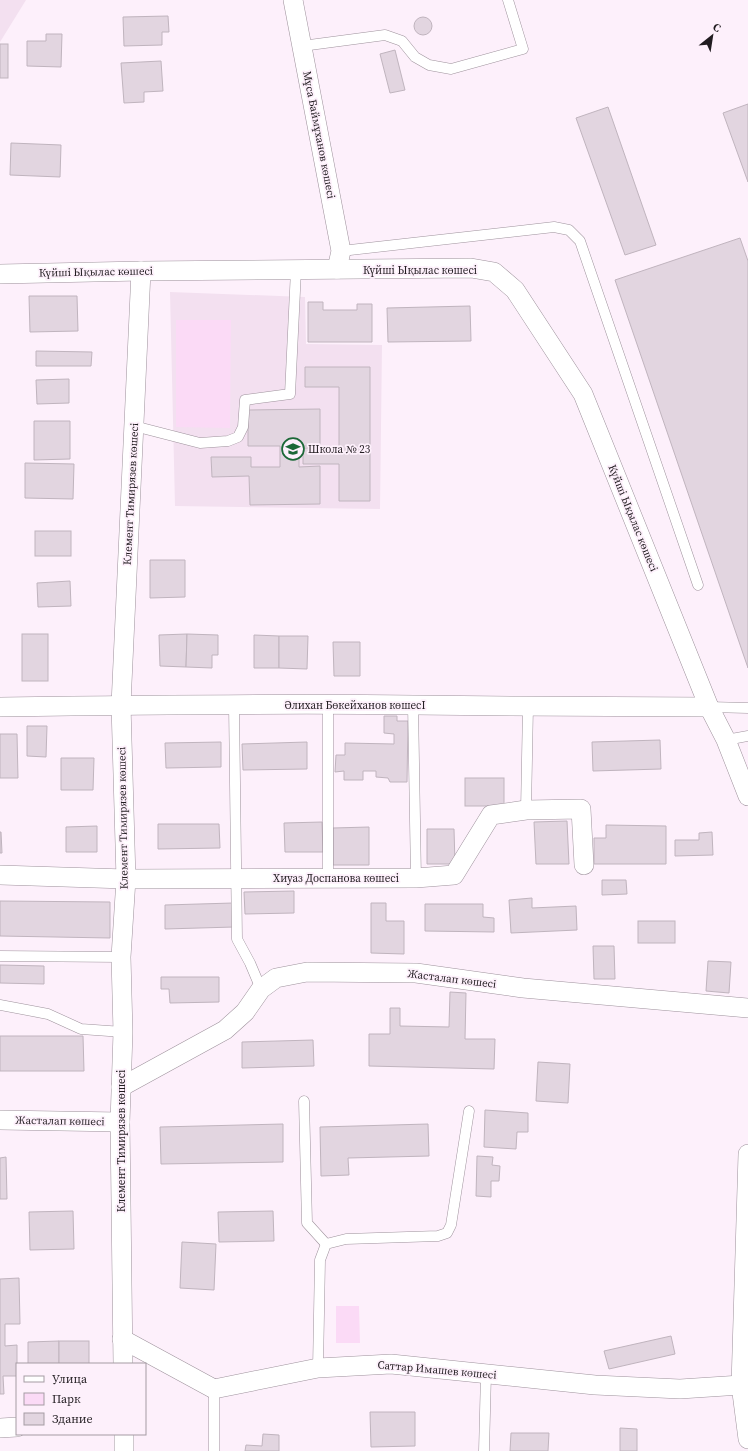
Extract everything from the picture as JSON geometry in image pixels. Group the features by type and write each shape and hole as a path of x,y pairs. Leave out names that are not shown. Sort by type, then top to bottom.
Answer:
{"street":[{"name":"Мұса Баймұханов көшесі","path":"293,0 341,251 337,269"},
{"name":"Күйші Ықылас көшесі","path":"0,274 141,271 471,268 494,272 515,290 583,394 710,707 726,740 748,796"},
{"name":"Клемент Тимирязев көшесі","path":"123,1363 120,1122 123,1032 121,957 126,879 121,705 141,271"},
{"name":"Әлихан Бөкейханов көшесI","path":"0,707 121,705 413,705 528,707 710,707"},
{"name":"Хиуаз Доспанова көшесі","path":"0,875 126,879 416,878 454,875 491,815 526,810 581,808 584,865"},
{"name":"Жасталап көшесі","path":"121,1087 225,1030 245,1012 261,990 276,978 307,972 416,973 523,988 748,1008"},
{"name":"Жасталап көшесі","path":"0,1120 120,1122"},
{"path":"748,1154 741,1385 748,1439"},
{"path":"122,1339 214,1390"},
{"name":"Саттар Имашев көшесі","path":"214,1390 318,1368 391,1364 595,1385 680,1390 741,1385"},
{"path":"0,1428 16,1427"},
{"path":"124,1435 124,1451"}],"lane":[{"path":"302,46 385,35 402,41 415,57 429,65 451,69 523,49 508,0"},
{"path":"341,251 554,227 569,230 580,241 698,585"},
{"path":"134,426 200,444 228,440 238,437 243,427 245,400 290,394 296,270"},
{"path":"234,705 237,939 250,963 261,990"},
{"path":"328,705 328,878"},
{"path":"413,705 416,878"},
{"path":"526,810 528,707"},
{"path":"710,707 748,708"},
{"path":"726,740 748,736"},
{"path":"0,956 121,957"},
{"path":"0,1005 48,1014 81,1029 123,1032"},
{"path":"304,1101 307,1222 326,1244"},
{"path":"326,1244 346,1239 438,1236 447,1233 451,1225 469,1111"},
{"path":"318,1368 320,1260 326,1244"},
{"path":"484,1451 486,1374"},
{"path":"214,1390 214,1451"}],"shaded area":[{"path":"0,0 26,0 0,42"},
{"path":"170,292 305,297 306,344 382,345 380,509 175,506"}],"green space":[{"path":"176,320 231,320 230,428 176,427"},
{"path":"336,1306 359,1306 360,1343 336,1343"}],"building":[{"path":"168,16 169,32 162,32 162,45 124,46 123,17"},
{"path":"423,17 429,20 432,26 429,32 423,35 417,32 414,26 417,20"},
{"path":"46,34 62,34 61,67 27,66 27,41 46,41"},
{"path":"0,44 8,44 8,78 0,78"},
{"path":"395,50 405,90 390,93 380,54"},
{"path":"161,61 163,91 144,92 144,102 124,103 121,63"},
{"path":"748,104 748,182 723,113"},
{"path":"608,107 656,245 625,255 576,118"},
{"path":"11,143 61,145 60,177 10,175"},
{"path":"740,238 748,261 748,668 615,280"},
{"path":"29,296 77,296 78,331 30,332"},
{"path":"308,302 323,302 323,310 357,310 357,304 372,304 372,342 308,342"},
{"path":"470,306 471,341 388,342 387,308"},
{"path":"36,351 92,352 91,366 36,366"},
{"path":"305,367 370,367 370,501 339,501 339,464 303,464 303,448 339,448 339,387 305,387"},
{"path":"69,379 69,403 37,404 36,380"},
{"path":"320,409 320,446 299,446 299,467 320,466 320,504 250,505 249,476 212,477 211,457 251,457 251,467 280,467 280,446 248,446 248,410"},
{"path":"34,421 70,421 70,459 34,460"},
{"path":"25,463 74,464 73,499 25,498"},
{"path":"35,531 71,531 71,556 35,556"},
{"path":"150,560 185,560 185,597 150,598"},
{"path":"70,581 71,606 38,607 37,583"},
{"path":"22,634 48,634 48,681 22,681"},
{"path":"187,634 186,667 160,666 159,635"},
{"path":"187,634 218,635 218,655 212,655 212,668 186,667"},
{"path":"254,635 279,636 279,668 254,668"},
{"path":"279,636 308,636 307,669 279,668"},
{"path":"333,642 360,642 360,676 334,676"},
{"path":"384,716 397,716 397,721 408,721 407,782 390,782 388,778 376,777 376,771 363,771 363,780 344,780 344,771 335,772 336,755 345,755 345,743 394,744 394,734 384,733"},
{"path":"27,726 47,726 46,757 27,756"},
{"path":"0,734 17,734 18,778 0,778"},
{"path":"660,740 661,769 593,771 592,742"},
{"path":"221,742 221,767 166,768 165,743"},
{"path":"307,742 307,769 243,770 242,744"},
{"path":"61,758 94,758 93,790 61,790"},
{"path":"465,778 504,778 504,806 465,806"},
{"path":"567,821 569,864 536,864 534,822"},
{"path":"322,822 323,852 285,852 284,823"},
{"path":"158,824 219,824 220,848 158,849"},
{"path":"606,825 666,826 666,864 594,864 594,838 606,838"},
{"path":"97,826 97,852 66,852 66,827"},
{"path":"369,827 369,865 333,865 333,828"},
{"path":"427,829 454,829 455,864 427,864"},
{"path":"1,832 2,853 0,853"},
{"path":"712,832 713,855 675,856 675,840 699,840 699,833"},
{"path":"602,880 626,880 627,894 602,895"},
{"path":"294,891 294,913 245,914 244,892"},
{"path":"532,898 532,908 576,906 577,930 511,933 509,900"},
{"path":"0,901 110,902 110,938 0,936"},
{"path":"233,903 234,927 165,929 165,905"},
{"path":"371,903 386,903 386,921 404,921 404,954 371,953"},
{"path":"425,904 483,904 483,917 494,918 494,932 425,931"},
{"path":"638,921 675,921 675,943 638,943"},
{"path":"593,946 614,946 615,979 594,979"},
{"path":"708,961 731,962 729,993 706,991"},
{"path":"0,965 44,966 44,984 0,983"},
{"path":"161,977 219,977 219,1002 170,1003 169,989 161,989"},
{"path":"450,992 466,993 465,1039 495,1039 494,1069 369,1066 369,1034 390,1034 390,1008 400,1008 400,1026 449,1027"},
{"path":"0,1036 83,1036 84,1071 0,1071"},
{"path":"313,1040 314,1066 242,1068 242,1042"},
{"path":"538,1062 570,1064 568,1103 536,1101"},
{"path":"485,1110 528,1113 528,1132 517,1132 516,1149 484,1147"},
{"path":"283,1124 283,1162 161,1164 160,1127"},
{"path":"428,1124 429,1156 348,1158 349,1175 321,1176 320,1127"},
{"path":"477,1156 493,1157 492,1165 500,1166 499,1181 491,1181 491,1197 476,1196"},
{"path":"6,1157 7,1199 0,1199 0,1158"},
{"path":"73,1211 74,1249 30,1250 29,1212"},
{"path":"273,1211 274,1241 219,1242 218,1212"},
{"path":"182,1242 216,1244 214,1290 180,1288"},
{"path":"19,1278 20,1324 5,1324 5,1346 17,1345 16,1376 3,1376 4,1394 0,1394 0,1279"},
{"path":"671,1336 675,1354 609,1369 604,1351"},
{"path":"59,1341 59,1363 28,1363 28,1342"},
{"path":"59,1341 89,1341 89,1363 59,1363"},
{"path":"370,1412 415,1412 415,1446 371,1447"},
{"path":"620,1428 637,1429 637,1451 620,1451"},
{"path":"511,1433 549,1433 548,1451 510,1451"},
{"path":"263,1434 279,1435 279,1451 245,1451 246,1445 262,1446"}],"place":[{"name":"Школа № 23","path":"293,449"}]}
